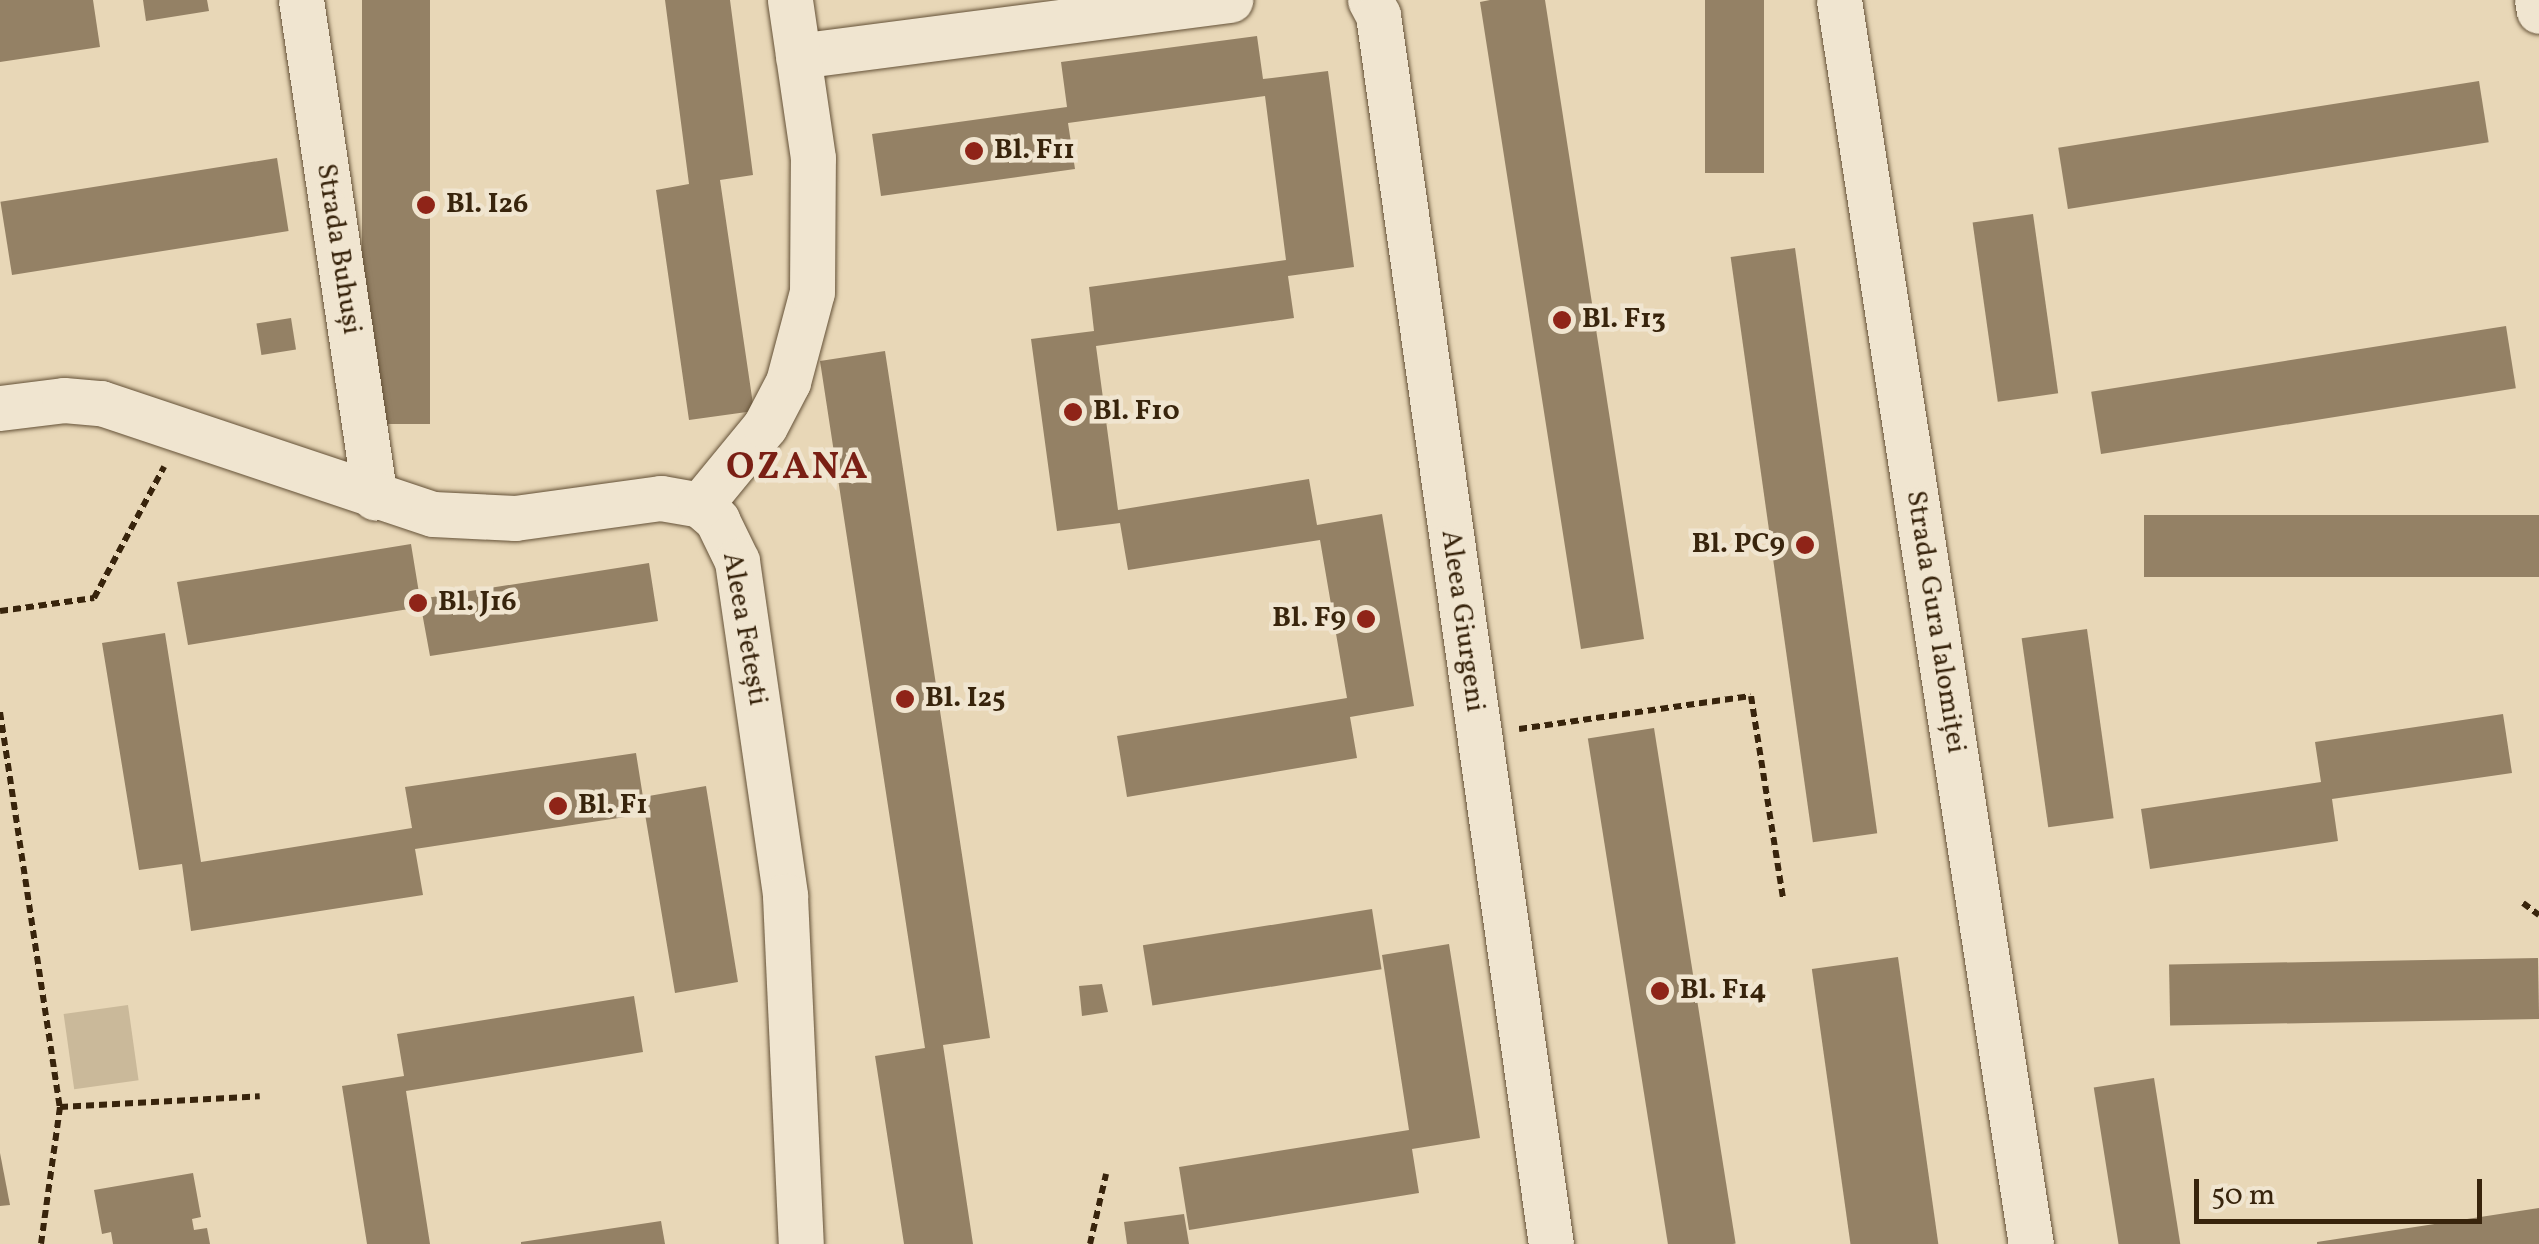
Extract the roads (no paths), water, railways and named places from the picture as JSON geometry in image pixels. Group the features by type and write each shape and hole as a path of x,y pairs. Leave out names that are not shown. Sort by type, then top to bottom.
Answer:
{"street":[{"name":"Strada Buhuși","path":"301,0 375,498"},
{"path":"0,408 64,400 101,403 375,498 472,519 661,498 700,505 765,426 804,334 816,235 790,0"},
{"path":"798,56 1230,0"},
{"name":"Aleea Giurgeni","path":"1370,0 1378,14 1550,1244"},
{"name":"Strada Gura Ialomiței","path":"1839,0 2031,1244"},
{"path":"2537,0 2539,11"},
{"name":"Aleea Fetești","path":"700,505 717,520 737,561 785,896 801,1244"}],"place":[{"name":"Bl. F11","path":"974,151"},
{"name":"Bl. I26","path":"426,205"},
{"name":"Bl. F13","path":"1562,320"},
{"name":"Bl. F10","path":"1073,412"},
{"name":"Bl. PC9","path":"1805,545"},
{"name":"Bl. J16","path":"418,603"},
{"name":"Bl. F9","path":"1366,619"},
{"name":"Bl. I25","path":"905,699"},
{"name":"Bl. F1","path":"558,806"},
{"name":"Bl. F14","path":"1660,991"}],"district":[{"name":"OZANA","path":"798,469"}]}
